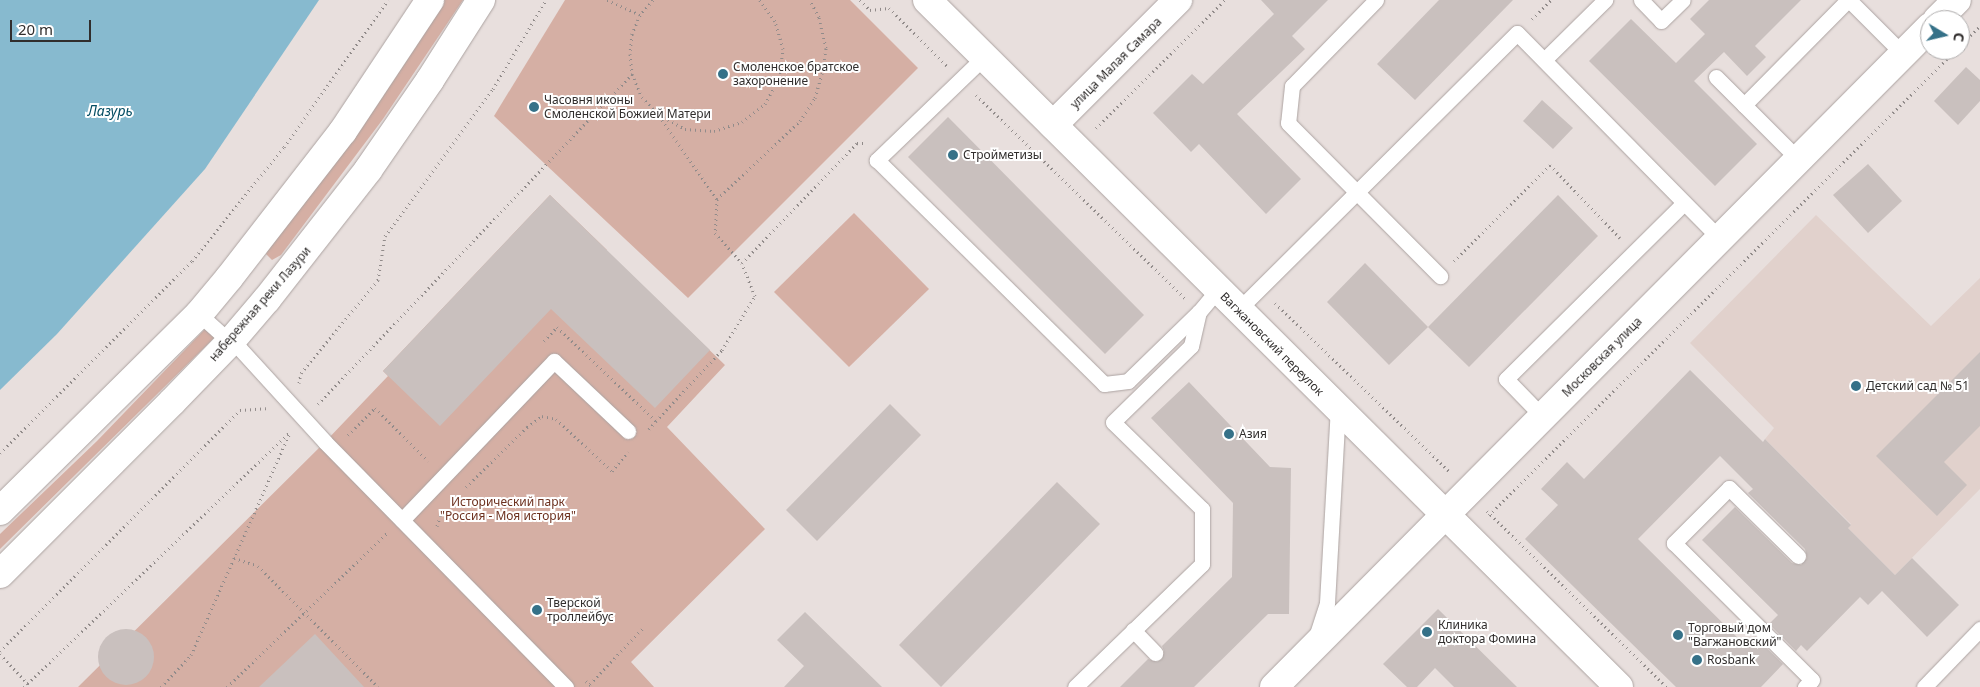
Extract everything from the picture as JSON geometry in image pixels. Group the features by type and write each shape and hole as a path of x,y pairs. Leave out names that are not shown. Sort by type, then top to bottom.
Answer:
{"street":[{"path":"0,511 199,314 316,169 396,54 430,0"},
{"name":"набережная реки Лазури","path":"0,574 232,340 302,256 362,177 430,80 481,0"},
{"name":"Вагжановский переулок","path":"926,0 1619,687"},
{"name":"улица Малая Самара","path":"1053,125 1178,0"},
{"path":"1947,10 1957,0"},
{"name":"Московская улица","path":"1274,687 1920,37"}],"lane":[{"path":"1376,0 1292,86 1288,123 1440,276"},
{"path":"1544,60 1605,0"},
{"path":"1641,0 1661,21 1682,0"},
{"path":"1744,105 1849,0 1903,54"},
{"path":"1238,310 1517,34 1720,238"},
{"path":"984,57 877,160 1104,384 1128,381 1199,312 1218,290"},
{"path":"1716,77 1798,160"},
{"path":"1543,417 1506,379 1684,202"},
{"path":"1075,687 1202,564 1202,509 1113,422 1191,346 1199,312"},
{"path":"199,314 229,342 232,340 303,419 566,687"},
{"path":"402,520 554,361 628,431"},
{"path":"1311,650 1328,603 1338,408"},
{"path":"1798,556 1729,488 1674,543 1812,680 1805,687"},
{"path":"1924,687 1980,629"},
{"path":"1134,630 1155,652"}],"path":[{"path":"0,453 192,261 284,147 388,0"},
{"path":"298,390 300,373 378,280 386,236 493,89 546,0"},
{"path":"607,0 640,16"},
{"path":"643,435 722,350 755,296 742,263 715,233 717,199 659,115 642,97 632,74 630,54 632,34 640,16 653,0"},
{"path":"659,115 685,128 714,131 742,122 765,104 780,78 783,49 775,21 760,0"},
{"path":"717,199 800,120 815,98 822,74 826,48 819,17 810,0"},
{"path":"860,0 870,10 889,8 1199,312"},
{"path":"1073,105 1096,128 1225,0"},
{"path":"1517,34 1551,0"},
{"path":"1970,36 1980,26"},
{"path":"1466,536 1946,60"},
{"path":"303,419 632,74"},
{"path":"742,263 857,143 894,144"},
{"path":"1440,276 1550,166 1634,252"},
{"path":"1260,288 1667,687"},
{"path":"537,349 557,327 656,421"},
{"path":"31,687 0,652 240,410 266,408 272,414"},
{"path":"341,430 347,436 375,408 431,464"},
{"path":"461,492 527,427 542,416 556,419 612,471 631,449"},
{"path":"291,430 298,437"},
{"path":"161,687 191,655 291,430"},
{"path":"24,687 291,430"},
{"path":"441,534 436,526 442,511 448,505"},
{"path":"227,687 402,520"},
{"path":"234,558 258,566 378,687"},
{"path":"583,677 591,686 643,628"}],"shaded area":[{"name":"Детский сад № 51","path":"1816,215 1931,326 1980,278 1980,489 1895,575 1848,528 1851,524 1765,439 1774,428 1690,343"}],"green space":[{"path":"443,0 463,0 383,119 281,255 272,260 266,254 269,244"},
{"path":"565,0 850,0 918,68 688,298 494,116"},
{"name":"Исторический парк \"Россия - Моя история\"","path":"550,195 607,250 597,260 620,264 725,365 667,427 765,529 631,662 654,687 78,687 325,442 388,376 383,371"},
{"path":"854,213 929,289 849,367 774,292"},
{"path":"205,329 215,337 0,549 0,534 97,441"}],"water":[{"name":"Лазурь","path":"0,0 319,0 205,169 57,334 0,390"}],"building":[{"path":"1261,0 1328,0 1292,36 1305,49 1237,114 1301,179 1266,214 1199,144 1191,152 1153,113 1192,74 1203,84 1274,14"},
{"path":"1439,0 1513,0 1415,100 1377,64"},
{"path":"1709,0 1801,0 1755,46 1766,57 1747,76 1724,52 1694,81 1757,144 1715,186 1589,61 1631,19 1676,63 1705,34 1690,19"},
{"path":"1966,67 1980,80 1980,101 1958,125 1934,101"},
{"path":"1542,100 1573,128 1553,149 1523,121"},
{"path":"948,117 1144,315 1105,354 908,157"},
{"path":"1868,164 1902,201 1868,233 1833,195"},
{"path":"550,195 710,350 655,408 551,309 440,426 383,371"},
{"path":"1558,195 1598,236 1469,367 1428,327"},
{"path":"1365,263 1428,327 1389,365 1327,302"},
{"path":"1980,352 1980,426 1944,462 1967,485 1937,516 1876,456"},
{"path":"1690,370 1763,442 1765,439 1851,525 1848,528 1895,575 1912,558 1959,605 1927,637 1882,591 1868,605 1860,597 1807,651 1801,645 1796,651 1769,624 1778,615 1702,540 1735,507 1792,563 1801,565 1807,558 1805,549 1748,493 1753,489 1720,456 1638,539 1747,647 1756,638 1783,664 1761,687 1676,687 1525,539 1558,505 1541,489 1567,462 1584,479"},
{"path":"1189,382 1270,467 1291,468 1289,614 1268,614 1194,687 1120,687 1148,659 1157,662 1162,659 1164,651 1162,646 1232,577 1233,503 1151,418"},
{"path":"890,404 921,435 817,541 786,510"},
{"path":"1057,482 1100,524 941,687 899,645"},
{"path":"1438,609 1517,687 1454,687 1435,668 1417,687 1407,687 1383,664"},
{"path":"805,612 882,687 784,687 804,666 777,640"},
{"path":"126,629 141,634 149,642 154,657 149,672 141,680 126,685 111,680 103,672 98,657 103,642 111,634"},
{"path":"315,634 364,687 259,687"}],"place":[{"name":"Смоленское братское захоронение","path":"723,74"},
{"name":"Часовня иконы Смоленской Божией Матери","path":"534,107"},
{"name":"Стройметизы","path":"953,155"},
{"name":"Детский сад № 51","path":"1856,386"},
{"name":"Азия","path":"1229,434"},
{"name":"Тверской троллейбус","path":"537,610"},
{"name":"Клиника доктора Фомина","path":"1427,632"},
{"name":"Торговый дом \"Вагжановский\"","path":"1678,635"},
{"name":"Rosbank","path":"1697,660"}]}
